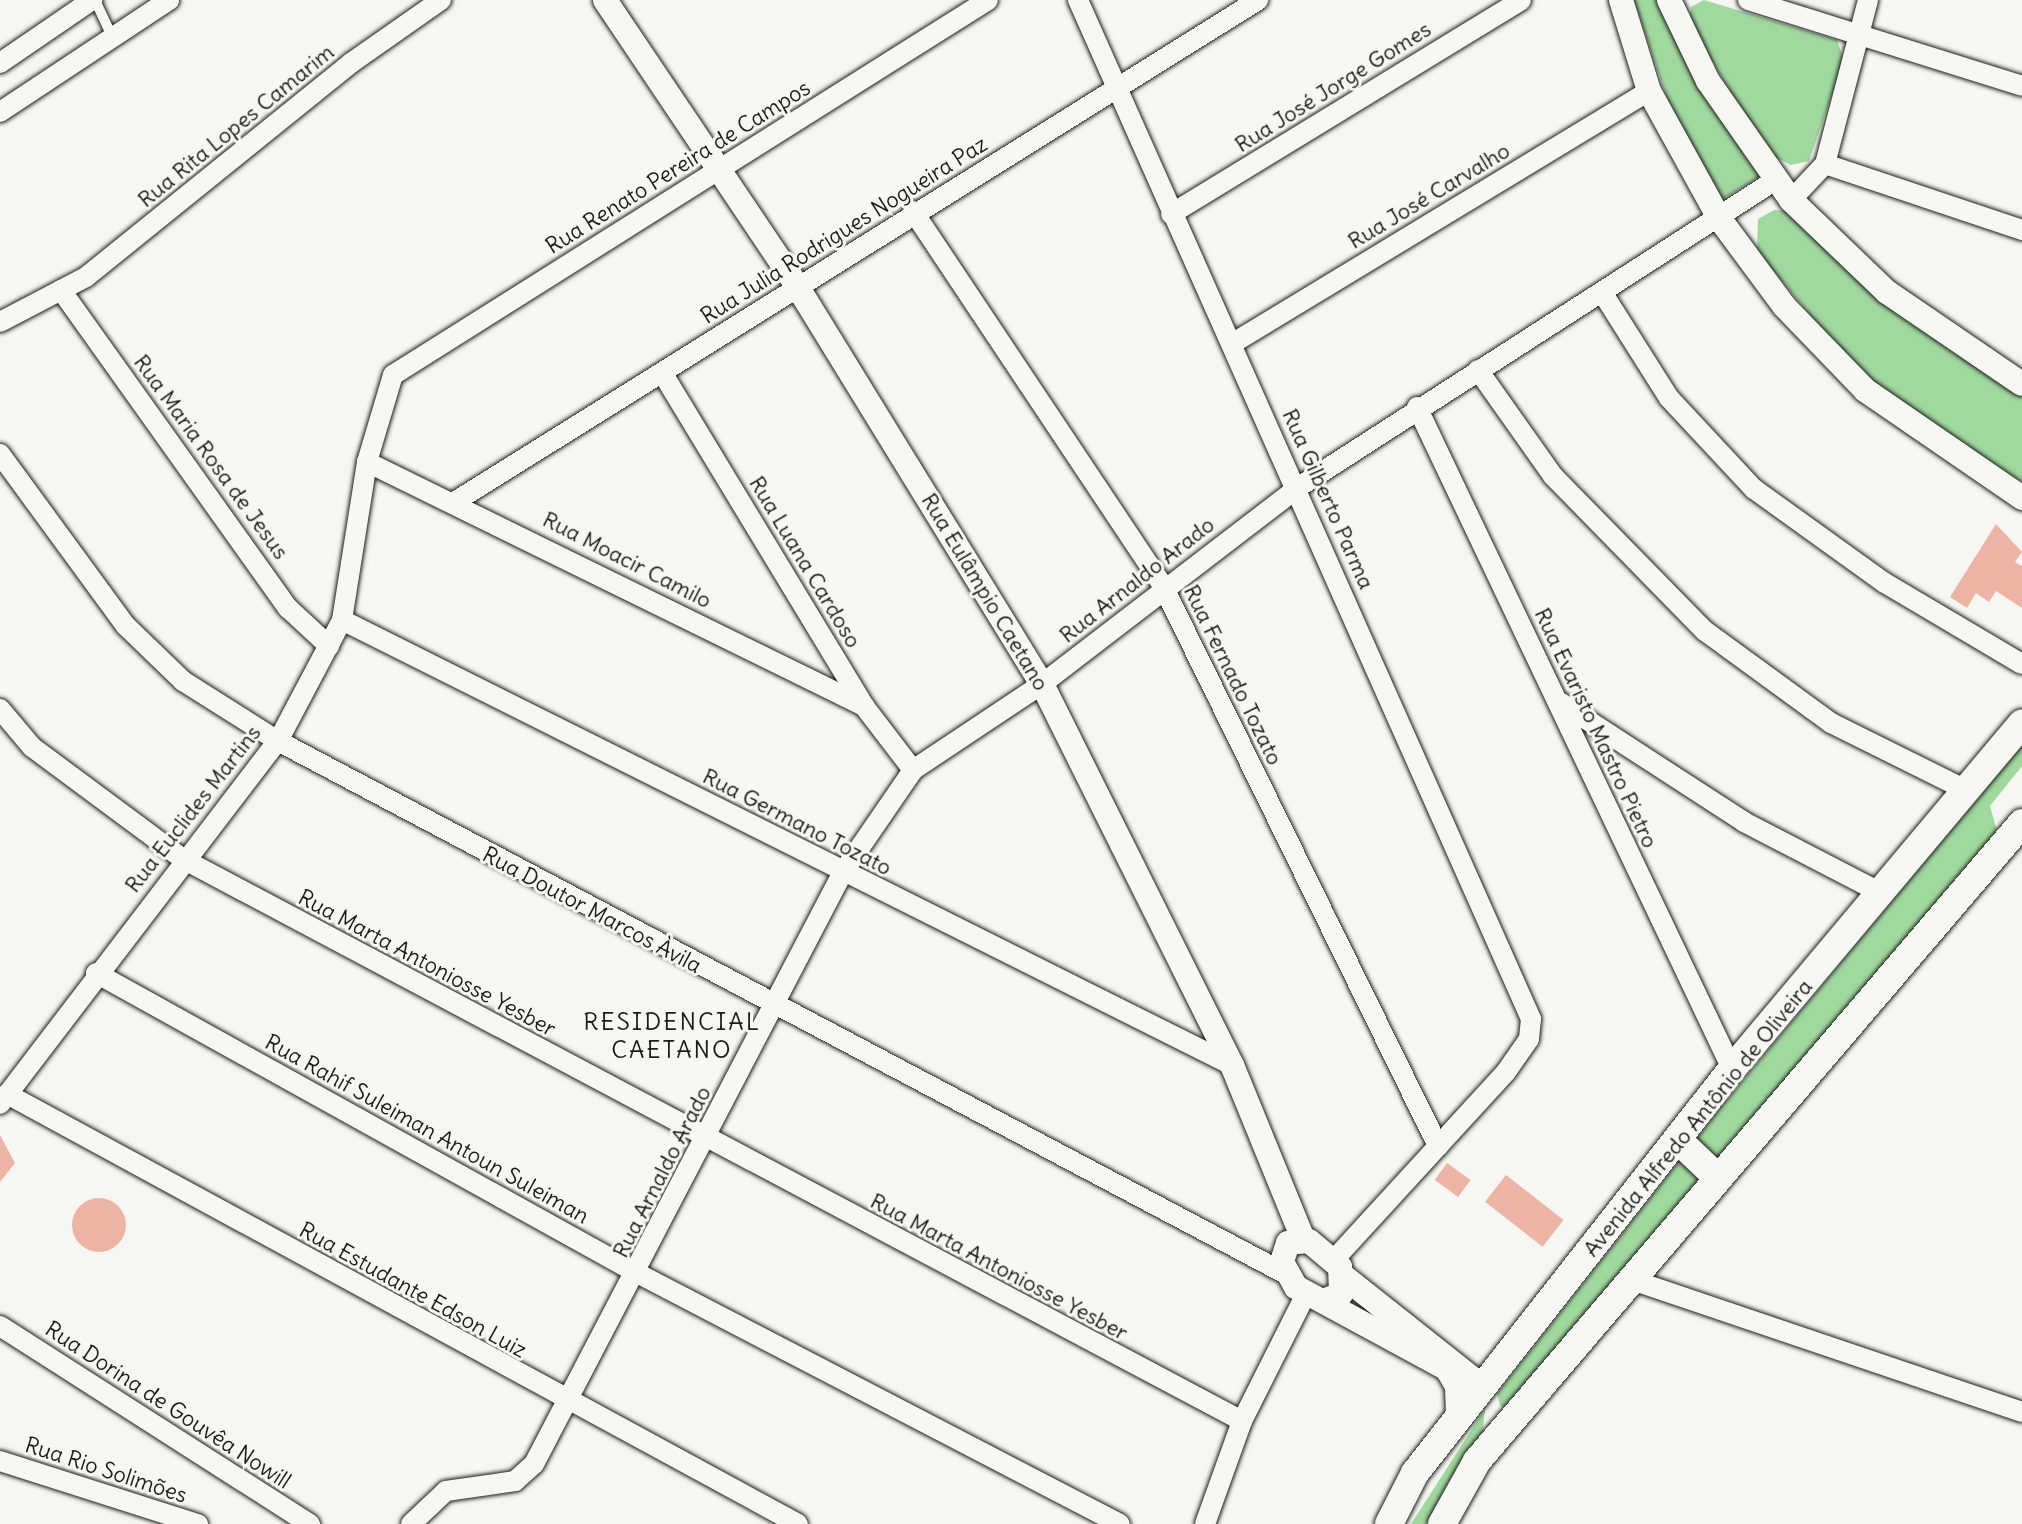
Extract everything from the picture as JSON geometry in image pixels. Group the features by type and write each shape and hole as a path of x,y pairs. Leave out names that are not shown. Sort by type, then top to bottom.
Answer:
{"main road":[{"name":"Avenida Alfredo Antônio de Oliveira","path":"1389,1524 1415,1473 1732,1069 2022,723"},
{"path":"1477,1461 1717,1177 2019,834"},
{"path":"1678,1140 1717,1177"},
{"path":"1442,1524 1477,1461 1490,1421 1483,1387"}],"street":[{"path":"0,63 93,0"},
{"name":"Rua Rita Lopes Camarim","path":"0,322 61,290 441,0"},
{"name":"Rua Eulâmpio Caetano","path":"605,0 716,171 797,286 1042,684 1232,1065 1296,1234"},
{"name":"Rua Renato Pereira de Campos","path":"393,375 988,0"},
{"name":"Rua Gilberto Parma","path":"1078,0 1112,90 1233,343 1531,1019 1529,1039 1506,1072 1438,1146"},
{"name":"Rua Julia Rodrigues Nogueira Paz","path":"456,501 663,374 913,211 1258,0"},
{"name":"Rua José Jorge Gomes","path":"1171,214 1521,0"},
{"path":"1621,0 1649,91 1719,218 1784,306 1865,390 2022,498"},
{"path":"1669,0 1708,81 1774,181 1791,200 1887,292 2022,384"},
{"path":"1748,0 1857,37 2022,86"},
{"path":"1791,200 1825,164 1868,0"},
{"path":"0,112 158,3"},
{"name":"Rua José Carvalho","path":"1233,343 1649,91"},
{"path":"1825,164 2022,230"},
{"name":"Rua Arnaldo Arado","path":"411,1524 446,1491 515,1481 534,1464 637,1273 703,1140 777,1009 843,872 913,770 1042,684 1297,488 1417,407 1774,181"},
{"name":"Rua Fernado Tozato","path":"913,211 1164,588 1438,1146"},
{"name":"Rua Maria Rosa de Jesus","path":"61,290 288,608 329,646"},
{"path":"1602,292 1669,398 1754,489 1885,583 2022,664"},
{"path":"1478,370 1553,476 1705,631 1831,723 1968,791"},
{"name":"Rua Luana Cardoso","path":"663,374 864,706 913,770"},
{"name":"Rua Euclides Martins","path":"4,1099 183,859 278,741 342,620 367,462 393,375"},
{"name":"Rua Evaristo Mastro Pietro","path":"1417,407 1732,1069"},
{"name":"Rua Doutor Marcos Àvila","path":"0,454 125,625 183,681 278,741 777,1009 1278,1267"},
{"name":"Rua Moacir Camilo","path":"367,462 456,501 864,706"},
{"name":"Rua Germano Tozato","path":"342,620 1232,1065"},
{"path":"1557,701 1653,768 1881,893"},
{"name":"Rua Marta Antoniosse Yesber","path":"0,709 32,747 183,859 703,1140 1242,1421"},
{"name":"Rua Rahif Suleiman Antoun Suleiman","path":"96,973 637,1273 1120,1524"},
{"name":"Rua Estudante Edson Luiz","path":"4,1099 798,1524"},
{"path":"1311,1299 1341,1294 1341,1263 1438,1146"},
{"path":"1458,1421 1457,1386 1447,1369 1311,1299 1278,1267 1296,1234 1341,1263 1483,1387"},
{"path":"1632,1280 2022,1412"},
{"path":"1205,1524 1242,1421 1311,1299"},
{"name":"Rua Dorina de Gouvêa Nowill","path":"0,1326 310,1524"},
{"name":"Rua Rio Solimões","path":"0,1461 198,1524"}],"lane":[{"path":"93,0 112,36"}],"green space":[{"path":"1634,0 1657,0 1761,176 1721,200 1669,104"},
{"path":"1704,0 1837,40 1844,60 1809,161 1791,165 1767,153 1689,22 1691,7"},
{"path":"1774,210 1791,211 2022,392 2022,481 1982,461 1874,381 1817,323 1757,251 1758,219"},
{"path":"2022,744 2022,766 1990,806 1997,831 1513,1415 1500,1405 1497,1394 1724,1104"},
{"path":"1485,1409 1482,1437 1433,1524 1411,1524"}],"building":[{"path":"1996,524 2022,552 2015,562 2022,566 2022,608 1996,591 1989,602 1976,593 1967,608 1950,597"},
{"path":"0,1135 15,1163 0,1182"},
{"path":"1447,1163 1470,1180 1458,1197 1435,1180"},
{"path":"1506,1175 1564,1220 1543,1247 1485,1202"},
{"path":"99,1198 118,1206 126,1225 118,1244 99,1252 80,1244 72,1225 80,1206"}],"district":[{"name":"RESIDENCIAL CAETANO","path":"672,1036"}]}
